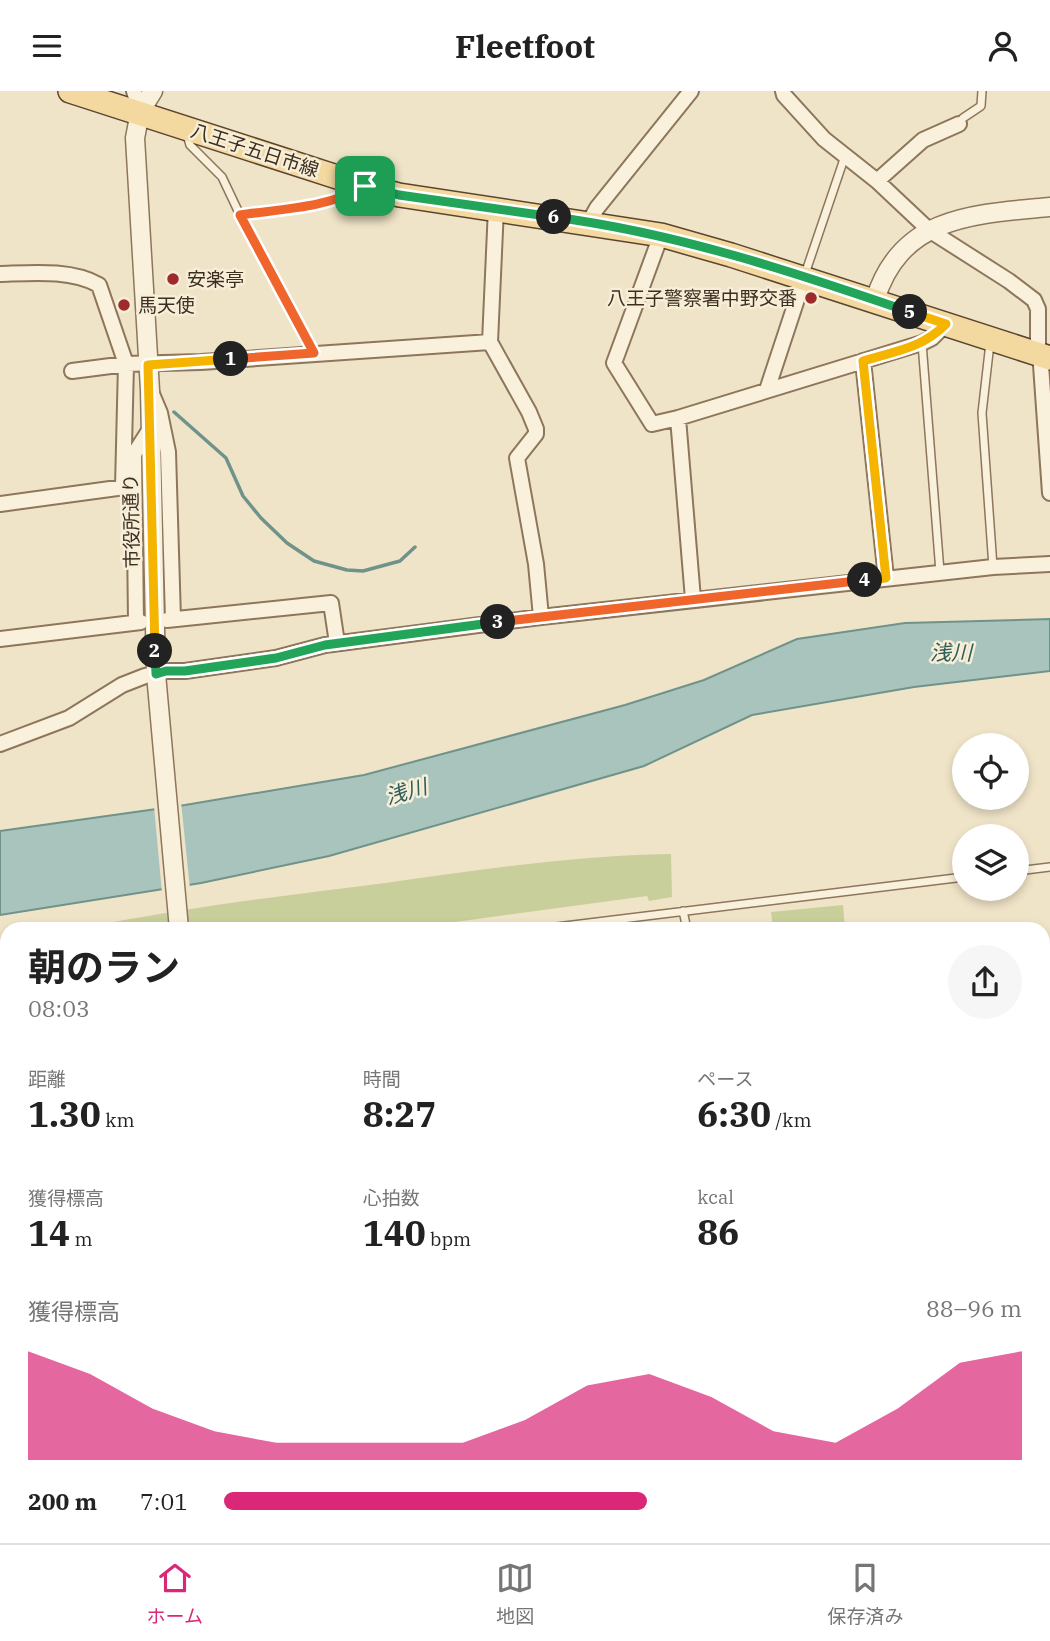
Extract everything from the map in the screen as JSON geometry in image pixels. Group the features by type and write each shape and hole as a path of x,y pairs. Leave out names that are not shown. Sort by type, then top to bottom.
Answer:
{"main road":[{"name":"八王子五日市線","path":"70,91 137,102 187,127 399,195 661,235 875,300 1044,356"}],"street":[{"path":"137,102 153,91"},
{"path":"589,222 597,208 691,91"},
{"path":"783,91 824,139 877,181 929,230 1034,300 1038,309 1044,356 1041,365 1042,390 1050,493"},
{"name":"市役所通り","path":"137,102 135,138 150,390 156,677 178,922"},
{"path":"877,181 923,140 959,124"},
{"path":"875,300 889,266 929,230 974,215 1050,207"},
{"path":"496,208 489,342 536,429 536,434 517,458 536,564 541,617"},
{"path":"661,235 614,363 652,423 678,418 922,344 946,324"},
{"path":"0,274 40,273 87,278 99,285 126,364 128,486 139,622 0,639"},
{"path":"767,390 804,278"},
{"path":"72,371 126,364 148,365 489,342"},
{"path":"863,361 886,578"},
{"path":"150,390 160,413 168,452 170,620 331,603 337,643"},
{"path":"678,418 693,599"},
{"path":"128,486 134,454 150,429"},
{"path":"0,504 128,486"},
{"path":"0,744 69,718 122,685 156,677 166,671 185,671 276,658 337,643 541,617 940,572 1050,564"}],"lane":[{"path":"959,124 963,118 981,106 982,91"},
{"path":"187,127 190,145 222,177 314,353"},
{"path":"804,278 845,155"},
{"path":"240,215 323,203 351,194 365,186"},
{"path":"990,339 982,413 993,567"},
{"path":"922,344 940,572"},
{"path":"1029,870 1050,867"},
{"path":"596,922 952,878"},
{"path":"683,911 685,922"}],"green space":[{"path":"671,854 672,897 649,901 647,896 455,922 117,922 231,903 492,868"},
{"path":"843,905 844,922 772,922 771,912"}],"water":[{"name":"浅川","path":"1050,619 1050,671 914,687 752,715 644,766 329,856 201,883 0,915 0,831 185,805 364,775 625,705 704,680 797,639 905,623"}],"pier":[{"path":"181,802 190,889 162,893 154,806"}],"waterway":[{"path":"174,412 226,458 243,496 261,518 287,543 314,561 347,570 363,571 400,561 415,547"}],"place":[{"name":"安楽亭","path":"173,279"},
{"name":"八王子警察署中野交番","path":"811,298"},
{"name":"馬天使","path":"124,305"}],"route":[{"path":"365,186 399,195 661,235 946,324 922,344 863,361 886,578 337,643 290,656 156,674 148,365 314,353 240,215 323,203 351,194 365,186"}]}
